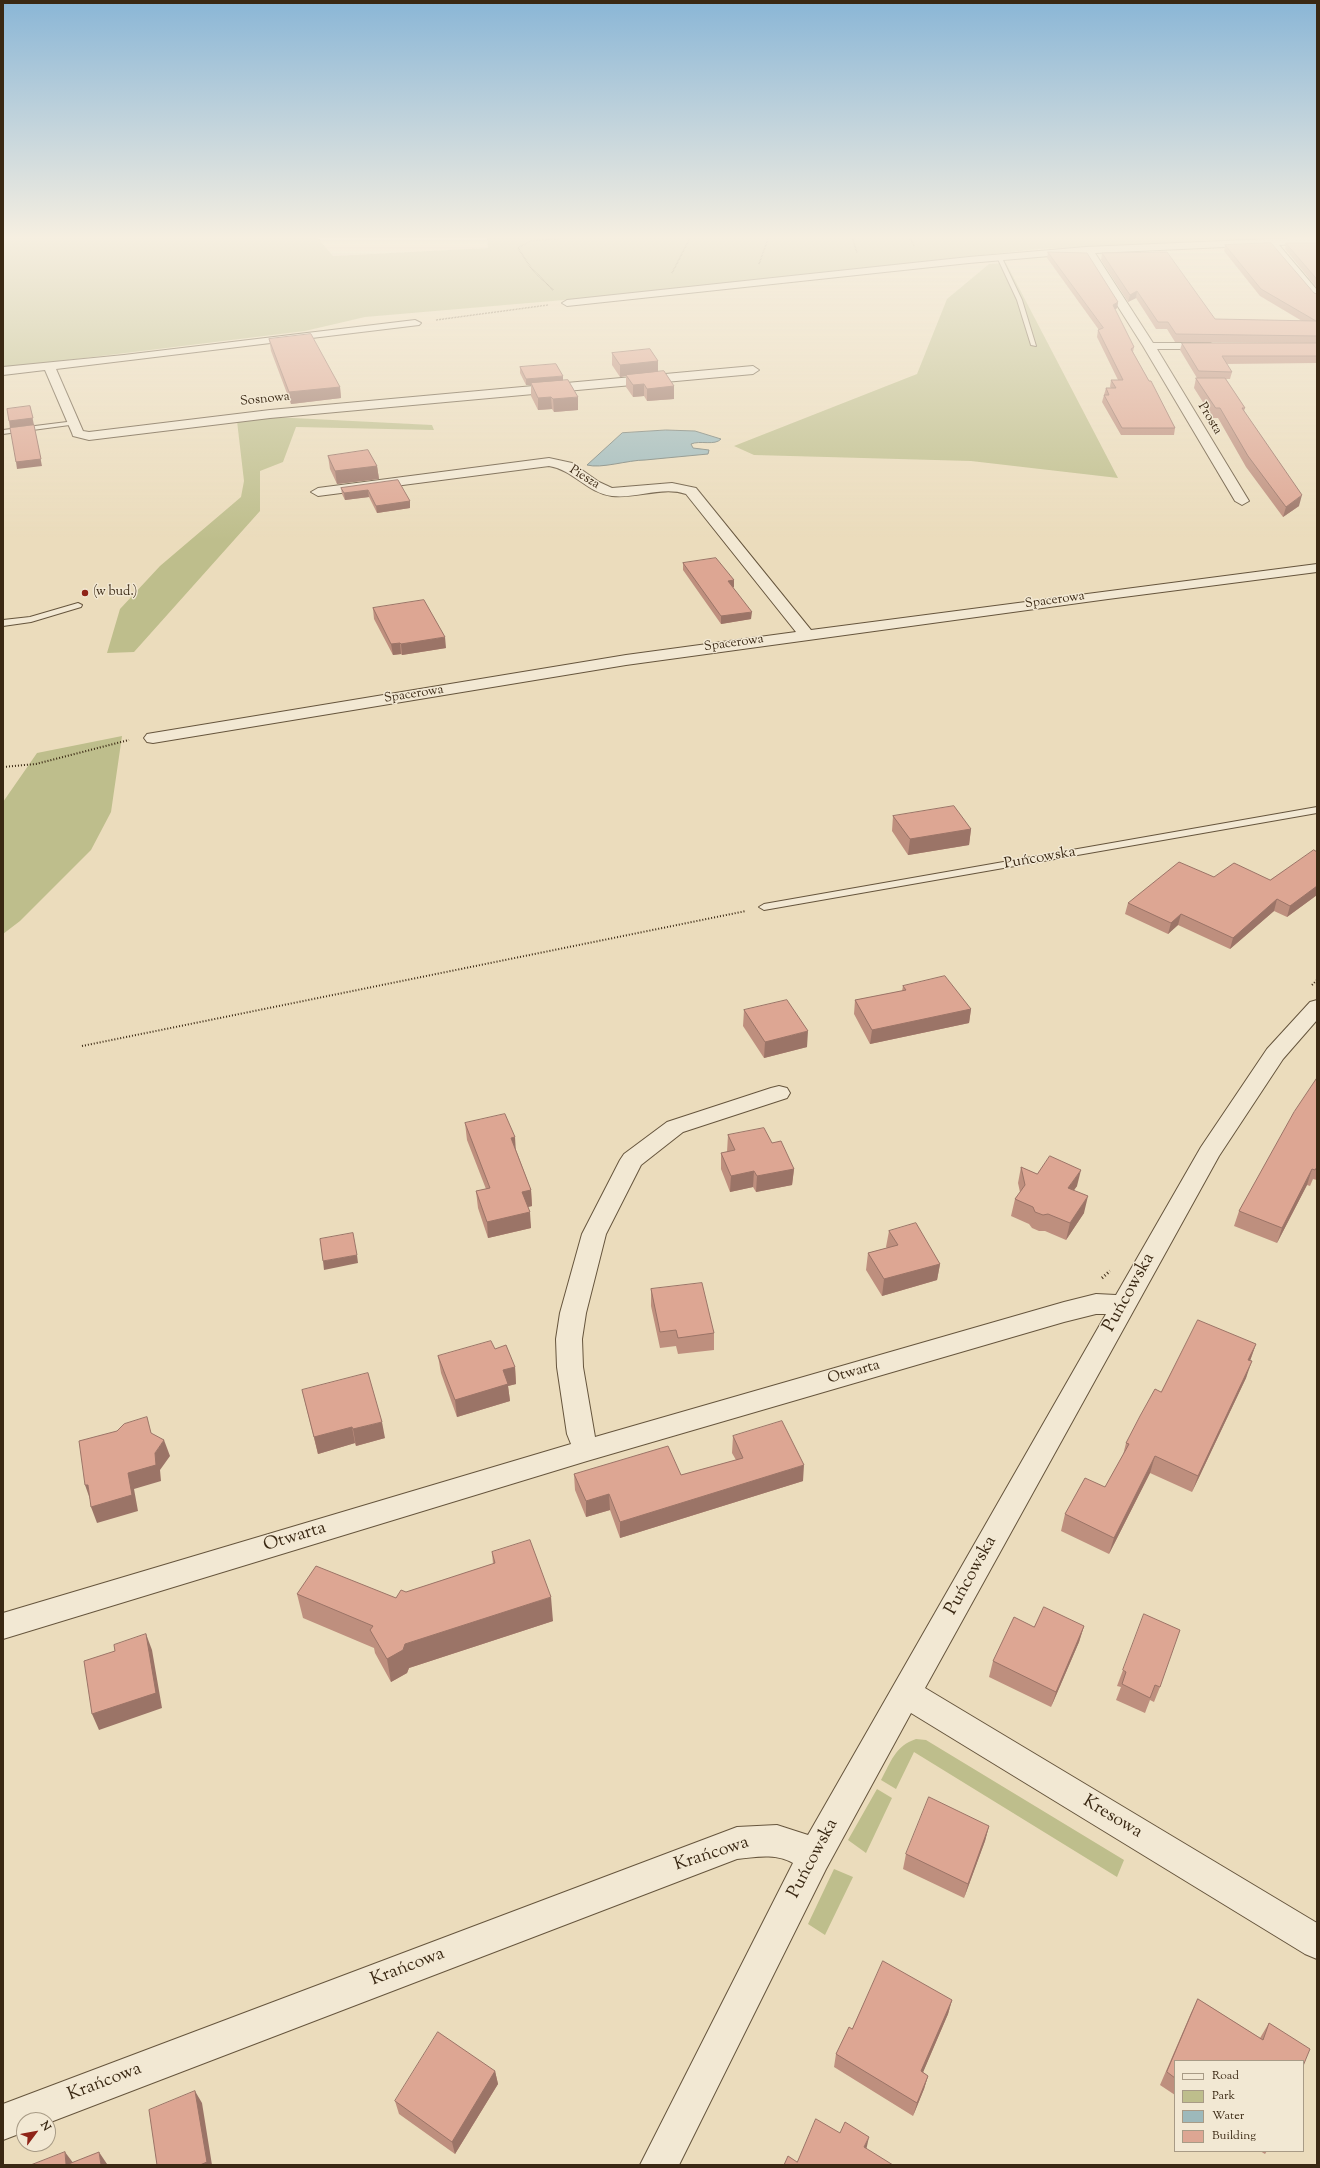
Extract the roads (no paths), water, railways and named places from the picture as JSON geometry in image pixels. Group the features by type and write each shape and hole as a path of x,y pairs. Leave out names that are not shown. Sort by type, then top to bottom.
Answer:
{"street":[{"path":"3,371 294,337"},
{"name":"Prosta","path":"1143,337 1242,501"},
{"path":"1149,346 1225,346"},
{"name":"Sosnowa","path":"48,366 55,377 78,433 89,436 270,414 753,370"},
{"name":"Piesza","path":"318,492 549,462 568,466 605,491 627,492 672,487 686,489 691,491 806,634"},
{"name":"Spacerowa","path":"153,738 626,660 806,634 1317,568"},
{"name":"Puńcowska","path":"659,2165 814,1856 907,1694 1209,1153 1312,999"},
{"path":"587,1450 580,1434 570,1367 569,1339 573,1313 594,1234 632,1160 675,1127 779,1093"},
{"name":"Otwarta","path":"3,1626 587,1450 1064,1312 1096,1304 1124,1305"},
{"name":"Kresowa","path":"907,1694 1317,1942"},
{"name":"Krańcowa","path":"3,2122 737,1843 761,1840 781,1841 798,1845 814,1856"}],"lane":[{"path":"1032,337 1034,345"},
{"path":"3,432 75,423"},
{"path":"3,623 32,619 78,605"},
{"name":"Puńcowska","path":"764,907 1317,810"}],"water":[{"path":"666,430 695,431 721,439 711,443 691,444 693,448 709,450 708,454 638,460 600,466 587,465 622,433"}],"place":[{"name":"(w bud.)","path":"85,593"}]}
